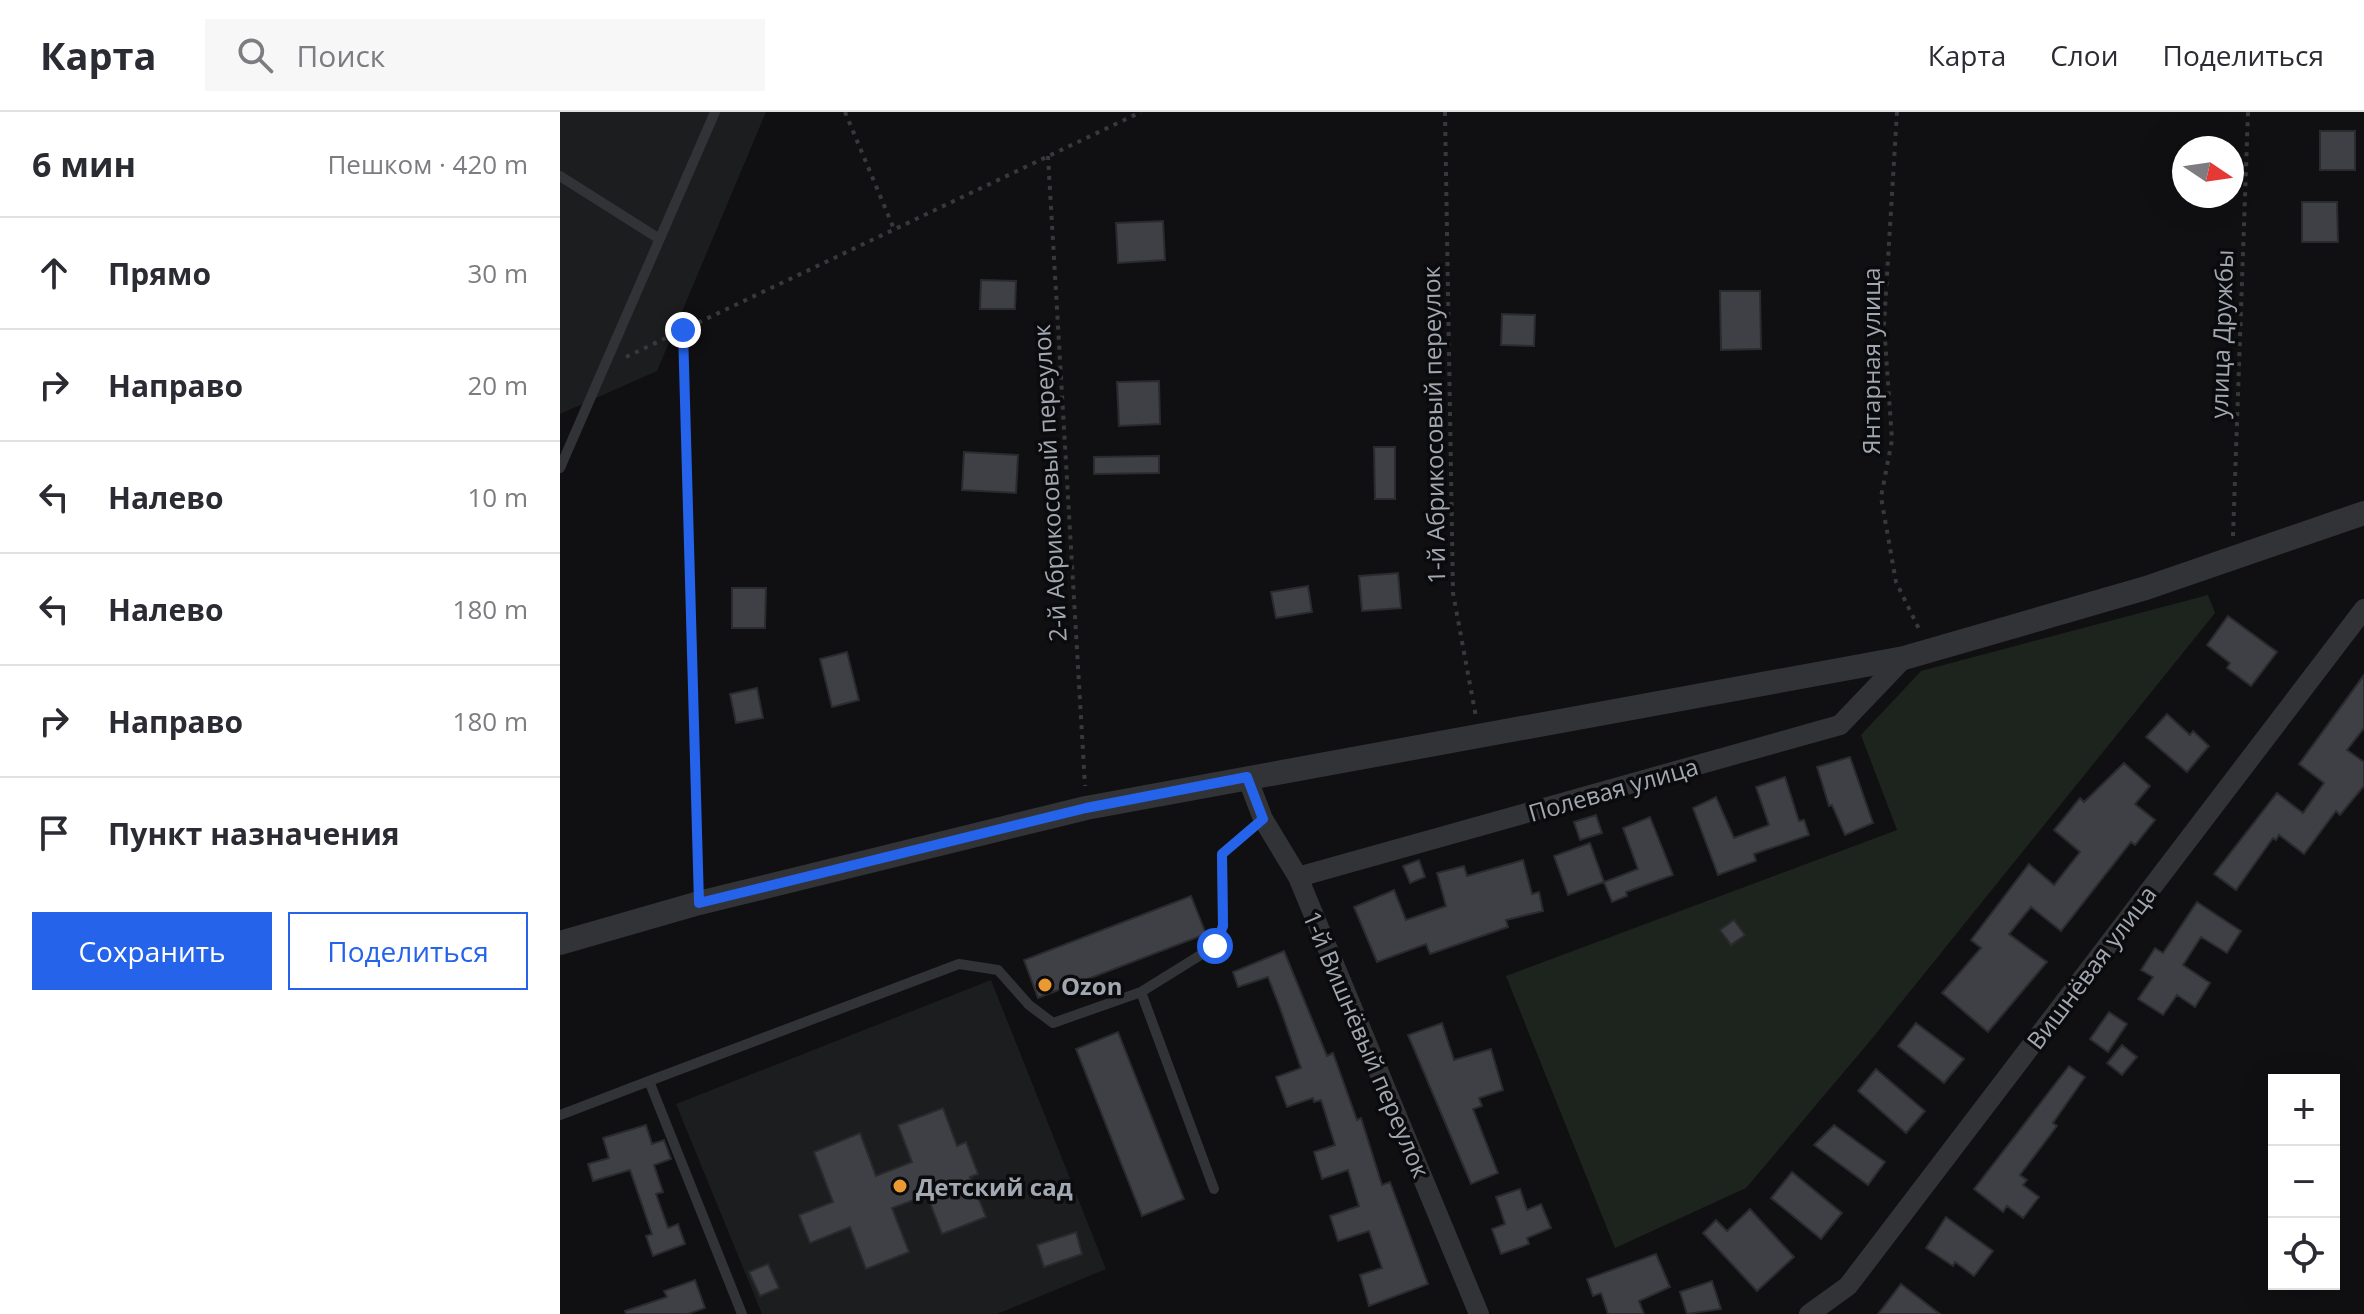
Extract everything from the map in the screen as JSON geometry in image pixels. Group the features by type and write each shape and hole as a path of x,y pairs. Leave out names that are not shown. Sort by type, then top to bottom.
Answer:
{"street":[{"path":"560,943 699,903 1086,808 1904,658 2146,588 2364,513"},
{"name":"Вишнёвая улица","path":"1809,1314 1848,1286 2364,609"},
{"name":"Полевая улица","path":"1298,877 1840,725 1904,658"},
{"name":"1-й Вишнёвый переулок","path":"1247,777 1263,819 1298,877 1479,1314"}],"lane":[{"path":"561,464 715,112"},
{"path":"560,176 658,238"},
{"path":"560,1115 959,964 998,970 1029,1005 1053,1023 1141,992 1215,946 1223,926 1222,854 1263,819"},
{"path":"1141,992 1214,1189"},
{"path":"649,1081 742,1314"}],"path":[{"path":"845,112 894,229"},
{"path":"602,369 1141,112"},
{"name":"1-й Абрикосовый переулок","path":"1445,112 1453,593 1480,735"},
{"name":"Янтарная улица","path":"1897,112 1884,325 1892,440 1881,497 1896,582 1929,650"},
{"name":"улица Дружбы","path":"2232,558 2248,112"},
{"name":"2-й Абрикосовый переулок","path":"1048,156 1086,808"},
{"path":"683,330 699,903"}],"shaded area":[{"path":"560,112 766,112 657,371 560,414"},
{"path":"2208,595 2215,613 1870,1041 1746,1188 1615,1248 1506,976 1897,830 1861,735 1921,671"},
{"path":"991,980 1106,1269 997,1314 762,1314 676,1104"}],"building":[{"path":"2320,131 2355,131 2355,170 2320,170"},
{"path":"2302,202 2337,202 2338,242 2302,242"},
{"path":"1163,221 1165,260 1118,263 1116,223"},
{"path":"981,280 1016,281 1015,309 980,309"},
{"path":"1720,291 1760,291 1761,349 1721,350"},
{"path":"1502,314 1535,315 1534,346 1501,345"},
{"path":"1159,381 1160,424 1119,426 1117,382"},
{"path":"1374,447 1395,447 1395,499 1375,499"},
{"path":"964,452 1018,455 1016,493 962,490"},
{"path":"1159,456 1159,473 1094,474 1094,457"},
{"path":"1398,573 1401,608 1362,611 1359,576"},
{"path":"1308,586 1312,612 1276,618 1271,592"},
{"path":"732,588 766,588 765,628 732,628"},
{"path":"2228,616 2277,652 2251,686 2227,668 2230,663 2207,645"},
{"path":"847,652 859,700 832,707 820,659"},
{"path":"2364,675 2364,728 2347,750 2364,762 2364,786 2340,815 2336,811 2304,854 2279,835 2276,840 2273,838 2236,890 2214,874 2277,793 2303,813 2324,783 2299,764"},
{"path":"757,688 763,718 736,723 730,694"},
{"path":"2167,714 2190,735 2193,731 2209,746 2187,772 2146,737"},
{"path":"1850,757 1873,823 1845,835 1832,805 1829,806 1817,767"},
{"path":"2124,763 2150,786 2135,804 2155,820 2135,845 2131,842 2061,931 2031,907 2009,934 2047,962 1988,1032 1942,993 1981,948 1971,940 2029,864 2054,885 2080,852 2054,830 2080,798 2084,802"},
{"path":"1785,777 1799,821 1804,820 1809,835 1754,854 1756,861 1718,875 1693,808 1716,797 1734,838 1769,825 1756,787"},
{"path":"1596,815 1602,833 1580,840 1574,822"},
{"path":"1650,817 1673,875 1626,892 1627,896 1612,902 1604,882 1638,869 1623,828"},
{"path":"1590,843 1604,882 1568,895 1554,856"},
{"path":"1419,860 1425,877 1410,883 1403,866"},
{"path":"1523,860 1532,894 1539,892 1543,911 1506,920 1508,927 1430,954 1426,944 1377,962 1354,907 1394,890 1406,920 1446,906 1437,873 1464,866 1467,876"},
{"path":"1191,896 1206,934 1038,998 1024,960"},
{"path":"2197,902 2241,931 2227,953 2201,937 2183,965 2210,983 2195,1007 2177,995 2163,1015 2138,999 2153,977 2141,970 2155,948 2163,953"},
{"path":"1734,920 1745,935 1731,945 1720,930"},
{"path":"1284,951 1327,1056 1333,1053 1357,1120 1361,1118 1382,1185 1390,1182 1428,1284 1369,1306 1360,1275 1382,1268 1369,1231 1338,1241 1330,1216 1359,1206 1348,1170 1322,1179 1314,1152 1335,1145 1321,1100 1314,1102 1313,1098 1287,1107 1276,1077 1301,1068 1268,977 1238,987 1233,972"},
{"path":"2109,1012 2127,1024 2108,1052 2090,1039"},
{"path":"1442,1023 1454,1060 1491,1049 1503,1090 1479,1098 1482,1106 1473,1109 1498,1173 1471,1184 1408,1035"},
{"path":"1916,1023 1964,1059 1944,1083 1898,1046"},
{"path":"1118,1032 1184,1199 1142,1216 1076,1049"},
{"path":"2122,1045 2137,1057 2122,1075 2107,1063"},
{"path":"2069,1066 2085,1077 2053,1123 2057,1126 2020,1175 2027,1180 2023,1185 2039,1197 2023,1218 2007,1206 2003,1212 1974,1189"},
{"path":"1876,1069 1925,1111 1906,1133 1858,1091"},
{"name":"Детский сад","path":"943,1108 957,1146 966,1142 978,1174 970,1177 986,1217 942,1234 927,1195 892,1208 909,1252 866,1269 850,1227 810,1243 799,1215 833,1202 814,1152 860,1133 876,1176 912,1162 898,1125"},
{"path":"646,1125 652,1144 664,1140 671,1159 654,1165 663,1192 656,1194 668,1228 678,1224 685,1244 653,1256 646,1236 652,1234 630,1170 593,1181 588,1164 609,1158 603,1138"},
{"path":"1834,1125 1885,1162 1868,1185 1814,1145"},
{"path":"1792,1172 1842,1213 1821,1239 1771,1198"},
{"path":"1520,1189 1527,1210 1541,1204 1551,1228 1527,1238 1529,1244 1501,1254 1492,1229 1505,1224 1496,1197"},
{"path":"1750,1209 1794,1257 1757,1291 1703,1233 1716,1220 1727,1231"},
{"path":"1946,1217 1993,1251 1974,1276 1955,1262 1953,1266 1926,1248"},
{"path":"1076,1232 1082,1254 1044,1267 1037,1245"},
{"path":"1656,1254 1670,1287 1639,1301 1644,1314 1608,1314 1601,1293 1593,1296 1587,1279"},
{"path":"768,1264 779,1288 760,1296 749,1272"},
{"path":"695,1280 705,1308 688,1314 626,1314 625,1311 667,1297 664,1291"},
{"path":"1712,1281 1721,1309 1687,1314 1680,1292"},
{"path":"1901,1284 1940,1314 1878,1314"}],"place":[{"name":"Ozon","path":"1045,985"},
{"name":"Детский сад","path":"900,1186"}],"route":[{"path":"683,330 699,903 1086,808 1247,777 1263,819 1222,854 1223,926 1215,946"}]}
